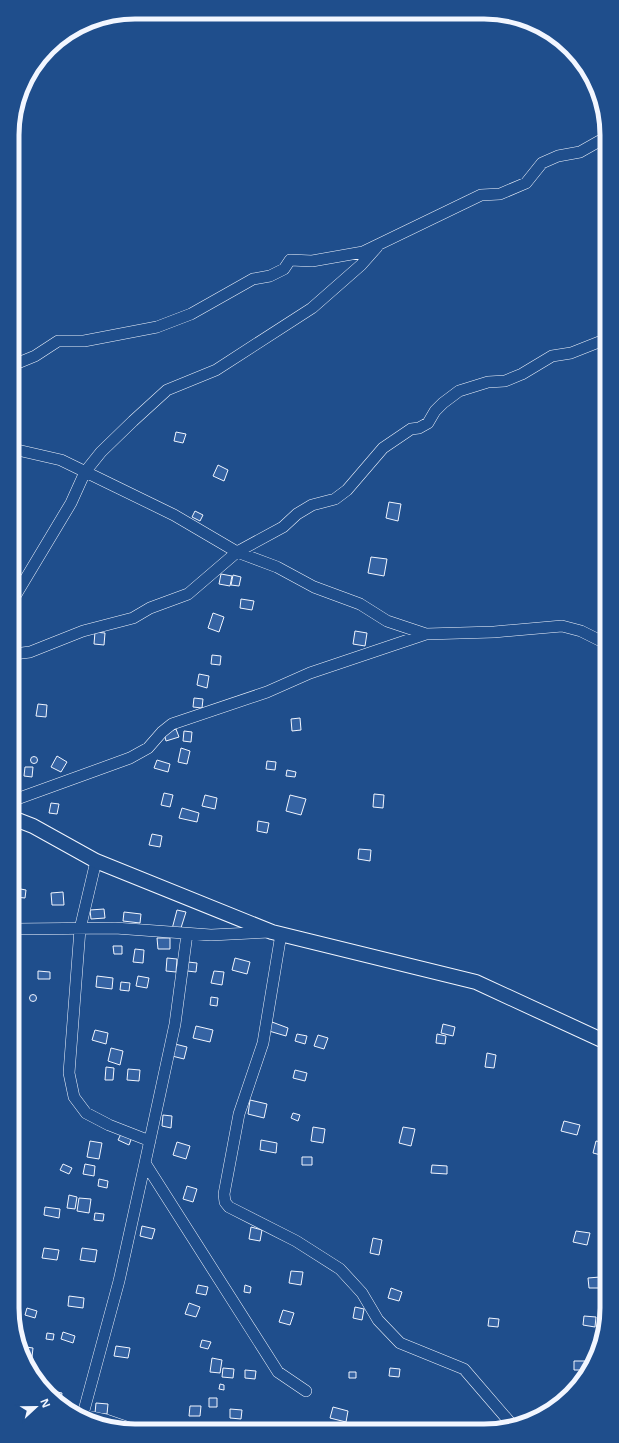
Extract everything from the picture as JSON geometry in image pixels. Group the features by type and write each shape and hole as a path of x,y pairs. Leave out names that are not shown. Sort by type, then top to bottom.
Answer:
{"street":[{"path":"19,363 35,356 58,341 84,341 156,327 191,314 253,279 270,276 284,269 290,260 299,259 312,261 363,252 481,195 500,194 526,183 542,163 558,156 580,152 600,141"},
{"path":"19,590 71,503 85,472 101,452 133,420 167,390 216,370 312,308 361,265 381,242"},
{"path":"19,653 30,652 84,631 133,618 150,608 188,594 237,552 283,527 297,514 312,505 335,499 373,461 383,448 411,429 419,428 428,423 439,407 459,391 488,382 505,381 522,374 552,356 571,353 600,342"},
{"path":"19,450 60,460 174,515 237,552 277,567 314,587 360,604 387,621 426,634"},
{"path":"19,798 130,758 148,748 162,732 172,724 267,692 310,673 426,634 494,632 562,626 581,631 600,641"},
{"path":"19,821 33,826 96,861 277,933 476,982 600,1039"},
{"path":"96,861 80,929 70,1072 74,1097 86,1113 109,1125 150,1141"},
{"path":"19,929 115,928 210,935 277,933"},
{"path":"277,933 263,1043 239,1114 224,1194 225,1202 229,1207 296,1241 340,1270 362,1293 378,1320 400,1343 464,1369 509,1421"},
{"path":"84,1412 119,1281 150,1141 175,1024 187,934"},
{"path":"145,1163 278,1372 306,1391"}],"building":[{"path":"176,432 186,434 183,443 174,441"},
{"path":"218,465 228,470 224,481 213,476"},
{"path":"389,502 401,504 398,521 386,518"},
{"path":"195,511 203,515 200,521 192,517"},
{"path":"371,557 387,559 384,576 368,573"},
{"path":"221,574 232,576 230,586 219,584"},
{"path":"233,575 241,577 239,586 231,585"},
{"path":"241,599 254,601 252,610 240,608"},
{"path":"213,613 224,617 219,632 208,628"},
{"path":"355,631 367,633 365,646 353,644"},
{"path":"95,632 105,633 104,645 94,644"},
{"path":"212,655 221,656 220,665 211,664"},
{"path":"199,674 209,676 207,688 197,685"},
{"path":"194,698 203,699 202,708 193,707"},
{"path":"38,704 47,705 46,717 36,716"},
{"path":"300,718 301,730 292,731 291,719"},
{"path":"176,729 179,737 166,741 164,733"},
{"path":"184,731 192,732 191,742 183,741"},
{"path":"181,748 190,751 187,764 178,762"},
{"path":"34,756 38,760 34,764 30,760"},
{"path":"57,756 67,762 61,772 51,767"},
{"path":"157,760 170,764 168,772 154,768"},
{"path":"267,761 276,762 275,770 266,769"},
{"path":"25,767 33,767 32,777 24,776"},
{"path":"287,770 296,772 295,777 286,776"},
{"path":"164,793 173,795 170,807 161,805"},
{"path":"374,794 384,795 383,808 373,807"},
{"path":"205,795 217,798 215,809 202,806"},
{"path":"290,795 306,799 301,815 286,811"},
{"path":"51,803 59,804 57,814 49,813"},
{"path":"182,808 199,813 197,822 179,818"},
{"path":"258,821 269,823 267,833 257,831"},
{"path":"152,834 162,836 160,847 149,845"},
{"path":"359,849 371,850 370,861 358,859"},
{"path":"19,889 26,890 25,898 19,897"},
{"path":"63,892 64,905 52,905 51,893"},
{"path":"104,909 105,918 91,919 90,910"},
{"path":"177,910 186,912 180,931 172,929"},
{"path":"124,912 141,914 140,923 123,921"},
{"path":"157,938 170,938 170,949 158,949"},
{"path":"113,946 122,946 122,954 114,954"},
{"path":"135,949 144,950 143,963 133,962"},
{"path":"167,958 177,959 176,972 166,971"},
{"path":"235,958 250,962 247,974 232,970"},
{"path":"188,962 197,963 196,972 187,971"},
{"path":"38,971 50,972 50,979 38,979"},
{"path":"214,971 224,972 222,985 211,983"},
{"path":"97,976 113,978 112,989 96,987"},
{"path":"138,976 149,978 147,988 136,986"},
{"path":"121,982 130,983 129,991 120,990"},
{"path":"33,994 37,998 33,1002 29,998"},
{"path":"211,997 218,998 217,1006 210,1005"},
{"path":"272,1022 288,1028 286,1036 269,1031"},
{"path":"443,1024 455,1027 453,1036 441,1033"},
{"path":"196,1026 213,1030 210,1042 193,1038"},
{"path":"95,1030 108,1033 106,1044 92,1040"},
{"path":"297,1034 307,1036 305,1044 295,1041"},
{"path":"437,1034 446,1036 445,1044 436,1043"},
{"path":"318,1035 328,1038 324,1049 314,1046"},
{"path":"175,1044 187,1047 184,1059 172,1056"},
{"path":"111,1048 123,1051 120,1065 108,1061"},
{"path":"487,1053 496,1055 494,1068 485,1067"},
{"path":"106,1067 114,1068 113,1080 105,1080"},
{"path":"128,1069 140,1070 139,1081 127,1080"},
{"path":"295,1070 307,1073 305,1081 293,1078"},
{"path":"250,1100 267,1104 264,1118 248,1114"},
{"path":"293,1113 300,1115 298,1121 291,1118"},
{"path":"163,1115 172,1116 171,1128 162,1126"},
{"path":"564,1121 580,1125 577,1135 561,1131"},
{"path":"313,1127 325,1129 323,1143 311,1141"},
{"path":"403,1127 415,1129 411,1146 399,1143"},
{"path":"122,1132 132,1137 129,1145 118,1140"},
{"path":"261,1140 277,1143 276,1153 260,1150"},
{"path":"90,1141 102,1143 99,1159 87,1157"},
{"path":"596,1141 600,1142 600,1155 593,1153"},
{"path":"177,1142 190,1146 186,1159 173,1155"},
{"path":"302,1157 312,1157 312,1165 302,1165"},
{"path":"63,1164 72,1168 69,1174 60,1170"},
{"path":"85,1164 95,1166 94,1176 83,1174"},
{"path":"432,1165 447,1166 447,1174 431,1173"},
{"path":"99,1179 108,1181 107,1188 98,1186"},
{"path":"187,1186 197,1189 193,1202 183,1199"},
{"path":"69,1195 77,1197 75,1209 67,1208"},
{"path":"79,1198 91,1199 89,1213 77,1211"},
{"path":"45,1207 60,1209 59,1218 44,1215"},
{"path":"95,1213 104,1214 103,1221 94,1220"},
{"path":"142,1226 155,1229 152,1239 140,1236"},
{"path":"251,1227 262,1230 260,1241 249,1239"},
{"path":"576,1231 590,1233 587,1245 573,1242"},
{"path":"373,1238 382,1240 379,1255 370,1253"},
{"path":"44,1248 59,1250 57,1260 42,1258"},
{"path":"82,1248 97,1250 95,1262 80,1260"},
{"path":"291,1271 303,1272 301,1285 289,1283"},
{"path":"600,1277 600,1288 589,1288 588,1278"},
{"path":"198,1285 208,1287 206,1295 196,1293"},
{"path":"245,1285 251,1287 250,1293 244,1292"},
{"path":"391,1288 402,1292 399,1301 388,1298"},
{"path":"69,1296 84,1298 83,1308 68,1306"},
{"path":"189,1303 200,1307 196,1317 185,1314"},
{"path":"355,1307 364,1309 362,1320 353,1318"},
{"path":"27,1308 37,1311 35,1318 25,1315"},
{"path":"283,1310 294,1313 290,1325 279,1322"},
{"path":"584,1316 596,1317 595,1327 583,1325"},
{"path":"489,1318 499,1319 498,1327 488,1326"},
{"path":"63,1332 75,1336 73,1343 61,1339"},
{"path":"47,1333 54,1334 53,1340 46,1339"},
{"path":"202,1340 211,1342 208,1349 200,1347"},
{"path":"116,1346 130,1348 128,1358 114,1356"},
{"path":"26,1347 33,1348 32,1357 30,1357"},
{"path":"212,1358 222,1360 220,1373 210,1372"},
{"path":"574,1361 585,1361 582,1370 574,1370"},
{"path":"223,1368 234,1369 233,1378 222,1377"},
{"path":"390,1368 400,1369 399,1377 389,1376"},
{"path":"245,1370 256,1371 255,1379 245,1378"},
{"path":"349,1372 356,1372 356,1378 349,1378"},
{"path":"220,1384 224,1385 224,1390 219,1389"},
{"path":"56,1392 62,1393 61,1397 59,1395"},
{"path":"209,1398 217,1398 217,1407 209,1407"},
{"path":"96,1403 108,1404 107,1414 95,1413"},
{"path":"190,1406 201,1406 200,1416 189,1416"},
{"path":"333,1407 348,1411 346,1422 330,1418"},
{"path":"230,1409 242,1410 241,1419 230,1418"}]}
